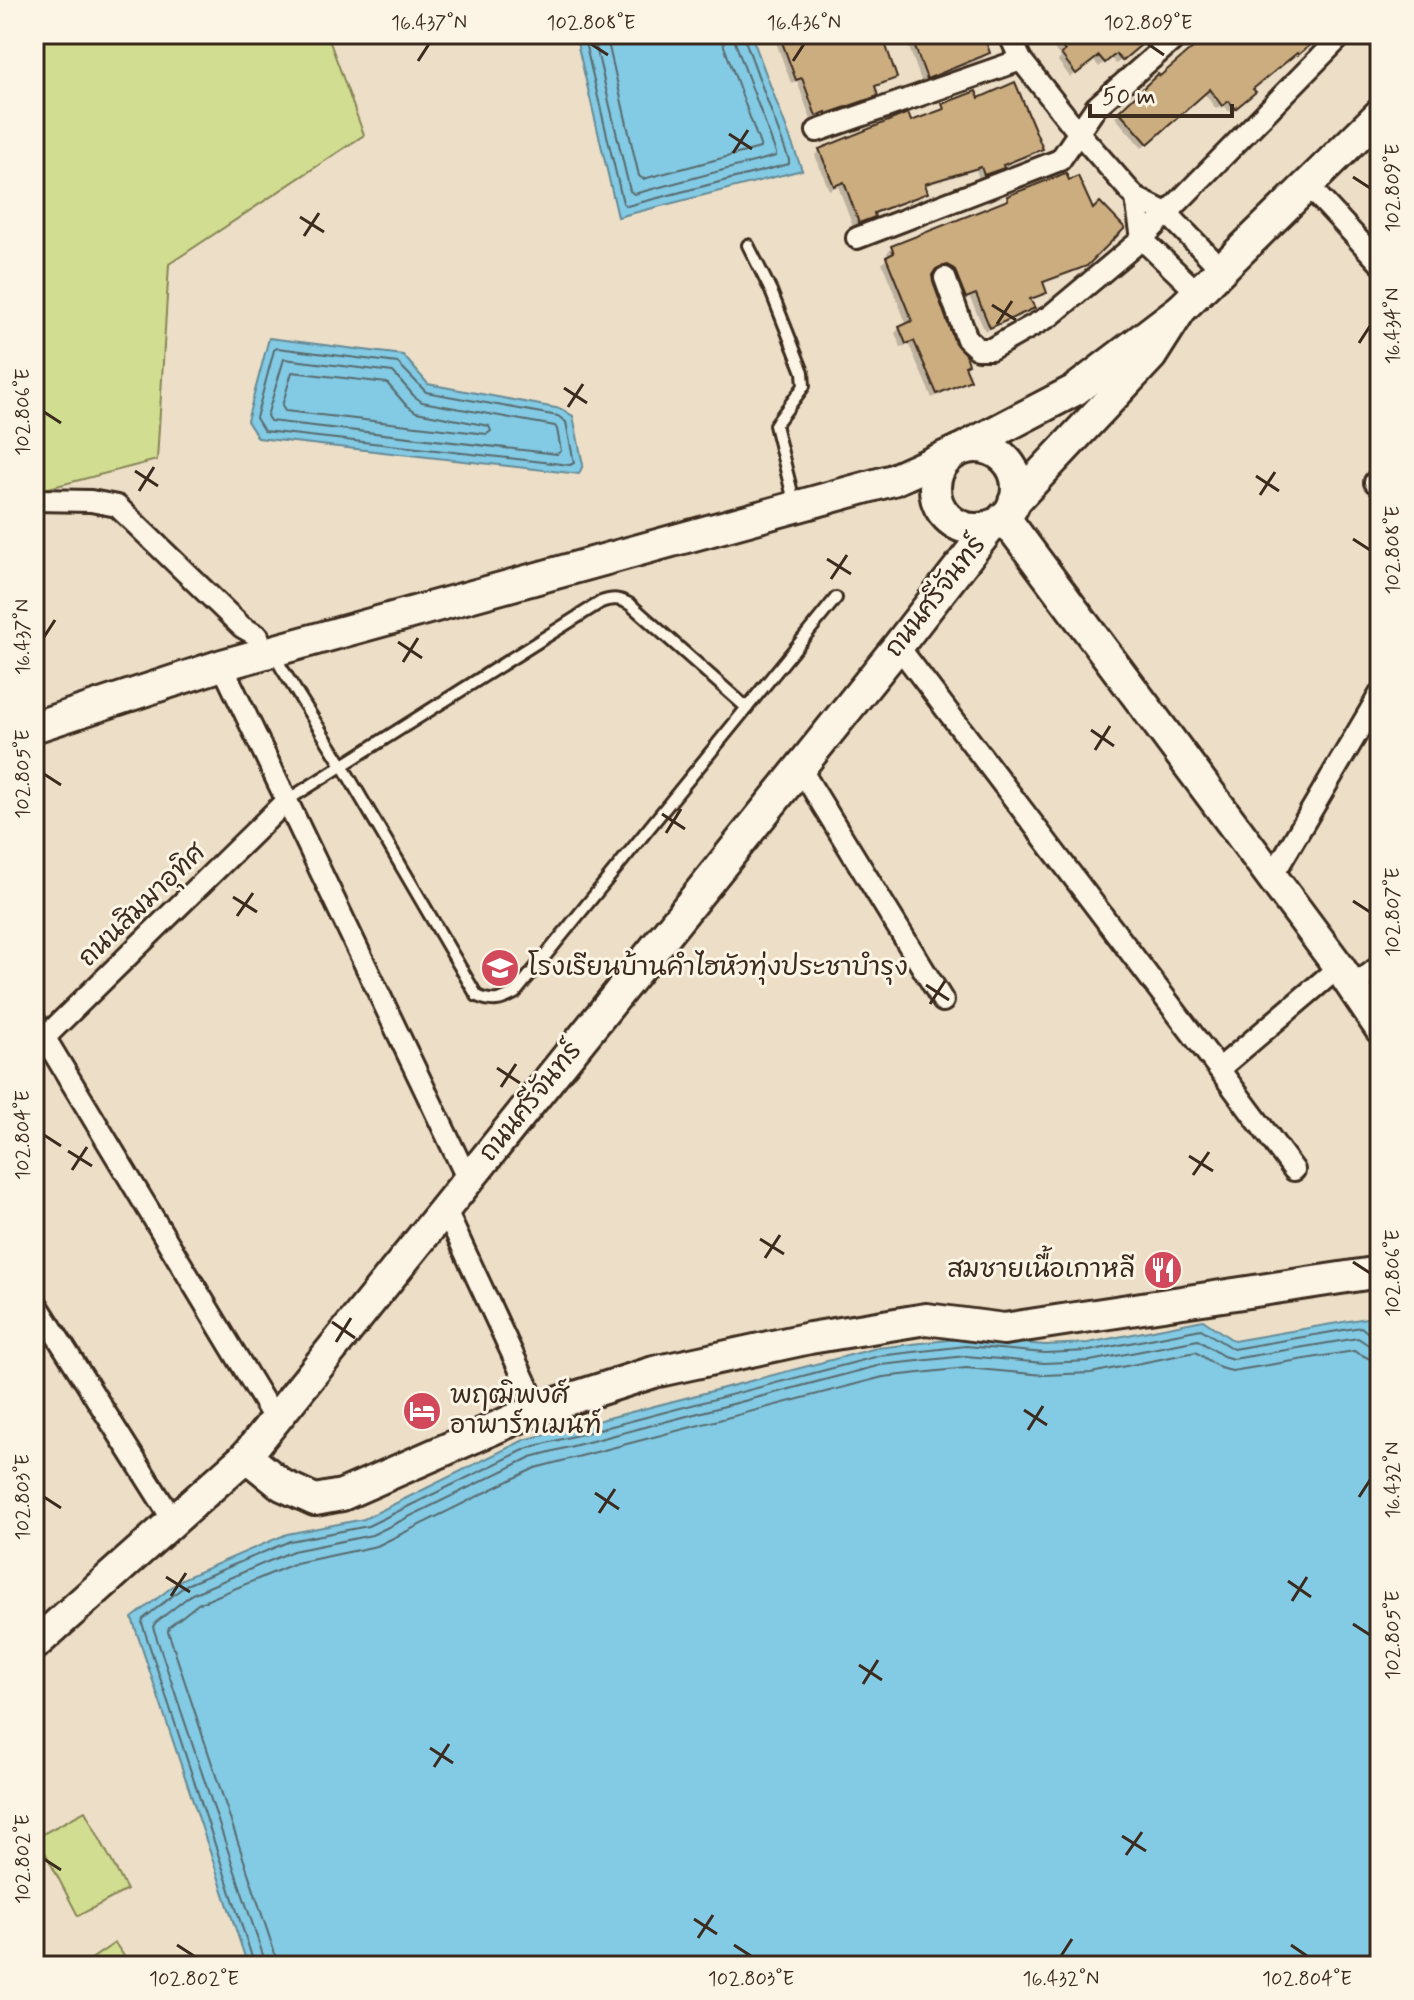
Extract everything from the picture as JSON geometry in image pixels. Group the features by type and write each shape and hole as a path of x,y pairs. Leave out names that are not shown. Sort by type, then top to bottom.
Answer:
{"street":[{"path":"1009,34 1021,60 1136,198 1168,214 1221,269"},
{"path":"857,238 1060,160 1096,107 1180,34"},
{"path":"945,278 967,339 978,349 991,349 1050,316 1168,214 1343,34"},
{"path":"817,131 1021,60"},
{"name":"ถนนศรีจันทร์","path":"34,1645 246,1456 1003,515 1151,356 1189,301 1380,114"},
{"path":"1307,184 1380,263"},
{"path":"34,727 222,665 893,480 960,450 974,447 987,448 1009,463 1017,489 1003,515 980,528 958,524 941,510 935,488 937,476 950,456 960,450 1075,390 1189,301 1142,239 1136,198"},
{"path":"893,480 918,486 937,500"},
{"path":"34,500 91,501 117,506 242,627 258,636 268,652"},
{"path":"1003,515 1346,977 1380,1028"},
{"path":"955,574 962,547 958,524"},
{"path":"898,646 1294,1170"},
{"path":"222,665 468,1180"},
{"path":"1272,877 1380,694"},
{"path":"800,768 943,1001"},
{"name":"ถนนสิมมาอุทิศ","path":"37,1035 286,801"},
{"path":"1219,1069 1346,977 1380,966"},
{"path":"37,1035 275,1420"},
{"path":"445,1209 538,1409"},
{"path":"246,1456 282,1485 315,1500 342,1495 538,1409 654,1372 825,1335 926,1319 1004,1329 1380,1272"},
{"path":"34,1300 173,1520"}],"lane":[{"path":"748,245 771,291 803,372 804,386 775,425 796,507"},
{"path":"286,801 588,610 612,598 631,605 747,708"},
{"path":"268,652 281,667 342,765 477,996 501,1001 515,993 836,598"}],"green space":[{"path":"34,34 327,34 364,135 169,264 157,460 45,489 34,487"},
{"path":"85,1811 127,1890 78,1916 37,1837"},
{"path":"115,1943 131,1966 81,1966"}],"water":[{"path":"575,34 751,34 802,170 618,217"},
{"path":"269,338 403,355 428,384 561,409 573,416 583,465 579,474 258,438 247,421"},
{"path":"1366,1318 1377,1329 1380,1340 1380,1966 248,1966 132,1618 182,1579 287,1534 364,1519 524,1440 877,1348 966,1338 1045,1345 1088,1343 1203,1320 1234,1341"}],"building":[{"path":"779,34 882,34 897,78 875,86 878,96 816,116 802,78 796,80"},
{"path":"910,34 983,34 990,53 927,79"},
{"path":"1051,34 1154,34 1122,61 1116,54 1105,63 1099,56 1076,74 1061,54 1065,51"},
{"path":"1209,34 1324,34 1253,89 1256,92 1235,109 1229,101 1222,106 1210,89 1148,144 1119,111 1158,74 1160,76"},
{"path":"1015,82 1043,149 984,175 981,167 925,184 928,193 874,213 875,217 859,223 844,182 834,186 819,149 908,113 911,121 944,109 942,104 976,91 979,98"},
{"path":"1066,173 1069,180 1078,176 1093,209 1100,202 1125,228 1087,266 1043,282 1047,293 1030,299 1035,308 990,328 976,294 966,298 954,269 947,265 936,269 932,275 933,282 955,343 966,355 969,364 965,366 971,380 937,394 914,341 906,344 899,327 912,321 886,257 894,253 891,246 1008,200 1007,196"}],"place":[{"name":"โรงเรียนบ้านคำไฮหัวทุ่งประชาบำรุง","path":"500,968"},
{"name":"สมชายเนื้อเกาหลี","path":"1163,1270"},
{"name":"พฤฒิพงศ์ อาพาร์ทเมนท์","path":"422,1411"}]}
